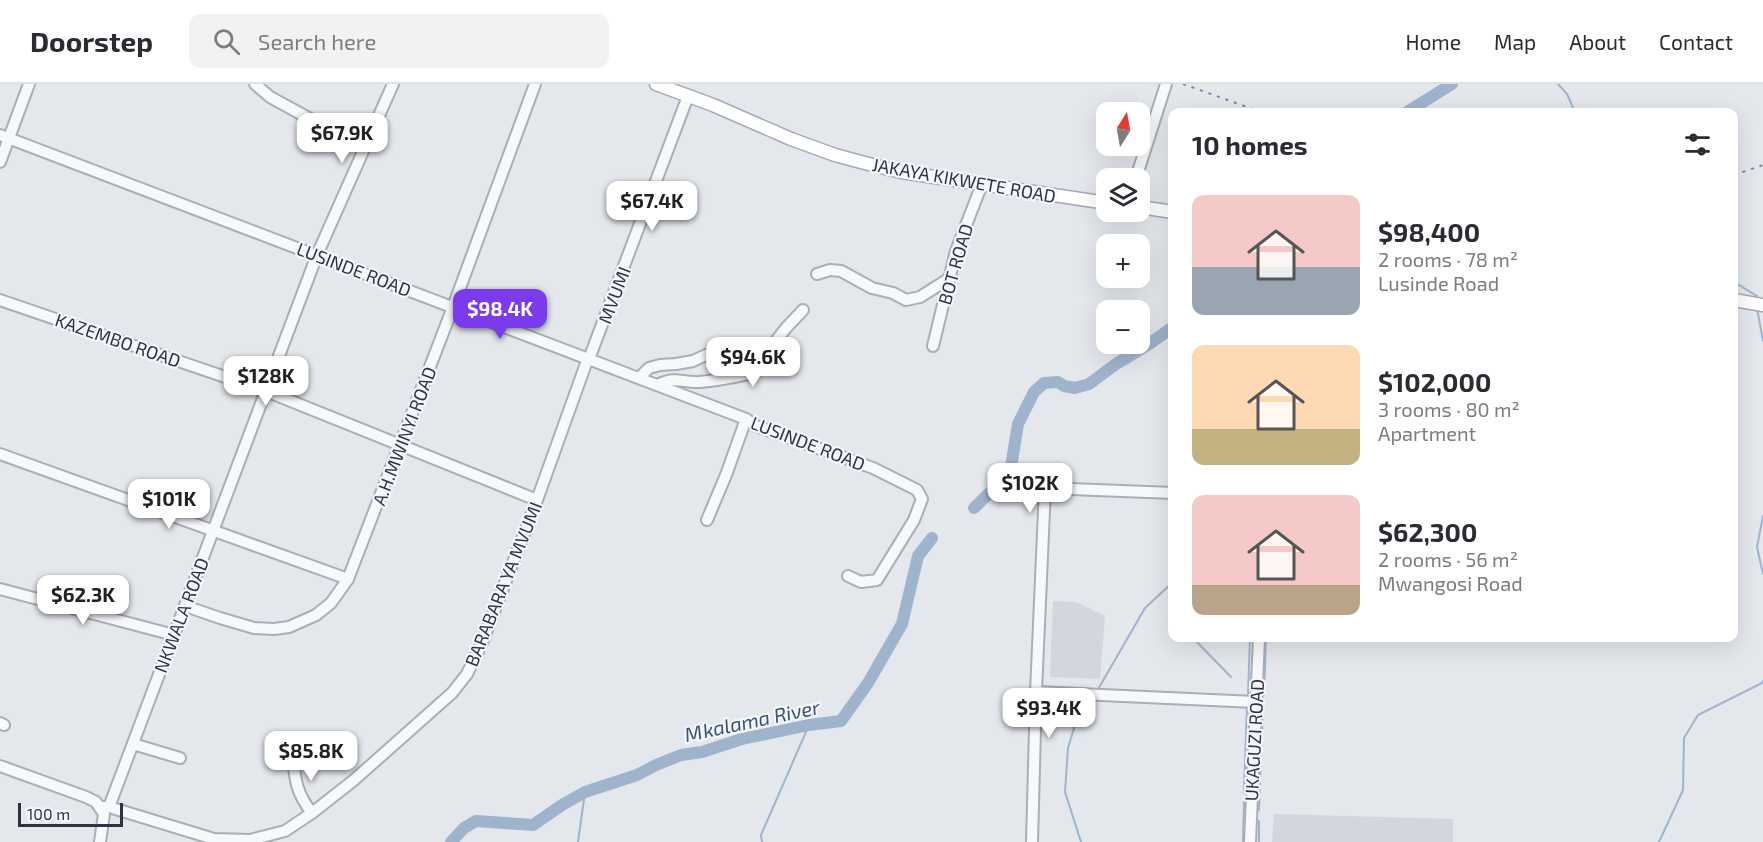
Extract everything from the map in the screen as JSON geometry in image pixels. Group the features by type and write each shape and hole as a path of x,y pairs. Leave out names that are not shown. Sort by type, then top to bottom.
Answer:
{"main road":[{"name":"JAKAYA KIKWETE ROAD","path":"656,84 835,155 901,172 1096,200"},
{"path":"1150,209 1168,211"},
{"path":"1738,301 1763,305"}],"street":[{"path":"0,162 5,136 29,84"},
{"path":"255,84 270,97 325,127 367,142"},
{"name":"NKWALA ROAD","path":"100,842 104,809 133,744 317,255 393,84"},
{"name":"A.H.MWINYI ROAD","path":"185,606 254,628 289,627 316,615 331,603 348,579 401,447 535,84"},
{"path":"1139,168 1166,84"},
{"name":"MVUMI","path":"589,359 688,96"},
{"name":"LUSINDE ROAD","path":"5,136 746,419 756,426 873,468 917,490 922,499 914,520 877,580 861,582 848,576"},
{"name":"BOT ROAD","path":"933,346 956,251 982,184"},
{"path":"817,274 830,270 841,271 872,288 893,293 906,300 920,297 950,278"},
{"name":"KAZEMBO ROAD","path":"0,300 266,392 537,500"},
{"path":"657,385 669,380 705,382 751,374 786,328 803,310"},
{"path":"639,378 649,368 693,361 708,354 722,354 759,363"},
{"name":"BARABARA YA MVUMI","path":"0,766 86,797 104,809 214,839 250,840 285,831 312,813 429,715 452,693 467,674 483,643 589,359"},
{"path":"707,520 746,419"},
{"path":"0,454 348,579"},
{"path":"1032,842 1045,488 1168,493"},
{"path":"1,593 174,635"},
{"name":"UKAGUZI ROAD","path":"1250,842 1259,642"},
{"path":"1036,692 1256,702"},
{"path":"133,744 180,758"},
{"path":"293,757 295,780 299,792 303,802 312,813"}],"shaded area":[{"path":"1053,601 1076,602 1105,616 1100,679 1050,677"},
{"path":"1274,814 1453,819 1453,842 1272,842"}],"waterway":[{"name":"Mkalama River","path":"1413,108 1452,84"},
{"path":"1558,84 1567,94 1573,108"},
{"path":"1738,284 1757,296"},
{"path":"1757,308 1763,341"},
{"name":"Mkalama River","path":"974,508 1010,473 1018,424 1034,392 1044,383 1058,382 1075,388 1089,384 1168,331"},
{"path":"1763,516 1757,547 1763,574"},
{"name":"Mkalama River","path":"451,842 464,828 476,821 533,825 585,792 637,775 681,755 702,752 742,739 841,721 868,683 902,624 918,556 932,538"},
{"path":"1097,691 1145,608 1168,587"},
{"path":"1197,642 1231,677"},
{"path":"1248,694 1250,642"},
{"path":"1264,695 1266,642"},
{"path":"1659,842 1683,790 1684,738 1698,715 1763,681"},
{"path":"1081,842 1065,792 1068,748 1075,725 1092,698"},
{"path":"1244,793 1247,706"},
{"path":"1259,810 1263,706"},
{"path":"762,842 761,835 809,725"},
{"path":"578,842 585,792"},
{"path":"1243,842 1244,802"},
{"path":"1259,821 1259,842"}],"railway":[{"path":"1183,84 1250,108"},
{"path":"1738,174 1763,165"}]}
